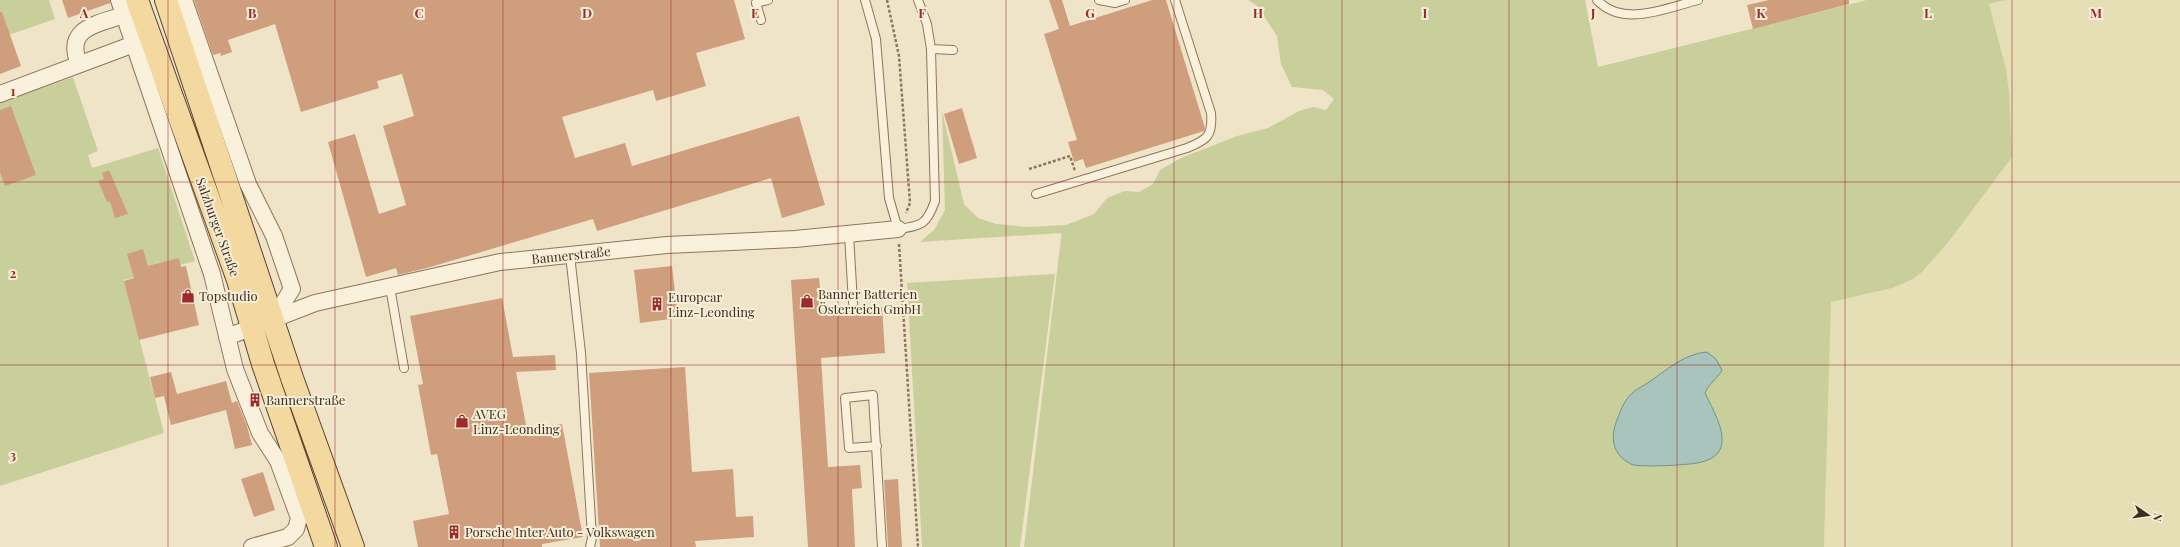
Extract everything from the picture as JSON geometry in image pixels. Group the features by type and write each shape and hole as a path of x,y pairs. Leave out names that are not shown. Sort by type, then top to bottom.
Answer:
{"main road":[{"name":"Salzburger Straße","path":"166,0 292,378 354,547"},
{"name":"Salzburger Straße","path":"127,5 238,280 252,327 326,547"}],"street":[{"path":"184,0 248,184 274,236 292,290 273,319"},
{"path":"79,64 75,51 78,36 88,27 127,5"},
{"name":"Salzburger Straße","path":"127,5 134,44 212,274 235,369 260,433 278,461 299,518 296,529 288,537 252,547"},
{"path":"0,94 52,76 79,64 134,44"},
{"name":"Bannerstraße","path":"227,337 315,303 500,262 667,245 795,239 898,229"}],"lane":[{"path":"761,20 756,3 768,0"},
{"path":"865,0 876,39 888,198 898,229 916,227 925,222 936,201 931,50 927,24 918,0"},
{"path":"1099,0 1115,3 1125,0"},
{"path":"1036,194 1187,148 1201,142 1210,135 1212,126 1211,113 1175,0"},
{"path":"1597,0 1614,13 1630,15 1698,0"},
{"path":"931,50 953,50"},
{"path":"849,234 854,303"},
{"path":"570,255 581,353 592,538 590,547"},
{"path":"390,287 404,368"},
{"path":"877,446 849,448 845,398 874,395 877,446 882,547"}],"path":[{"path":"887,0 899,56 910,203 898,229 918,547"},
{"path":"1029,169 1070,156 1078,181"}],"shaded area":[{"path":"2006,0 2180,0 2180,547 1824,547 1831,302 1892,288 2012,157 2009,92 2006,69 1989,4"}],"green space":[{"path":"0,0 49,0 55,19 0,38"},
{"path":"1248,0 1585,0 1598,67 1867,0 2006,0 1989,4 2006,69 2009,92 2012,157 1950,240 1922,272 1913,279 1892,288 1831,302 1824,547 1024,547 1062,233 920,242 934,230 945,210 942,111 964,204 978,218 996,224 1028,227 1066,225 1094,214 1107,198 1125,191 1139,192 1153,184 1160,170 1181,158 1237,136 1268,128 1299,111 1313,107 1326,110 1334,99 1323,90 1292,87 1281,64 1277,36 1257,6"},
{"path":"73,77 98,151 88,155 92,168 158,148 195,261 124,280 164,433 0,486 0,103"},
{"path":"1055,274 1020,547 922,547 907,283"}],"water":[{"path":"1707,352 1716,359 1722,370 1705,393 1718,420 1722,434 1721,447 1718,453 1712,458 1704,461 1683,465 1643,466 1631,464 1625,460 1616,451 1613,439 1615,426 1621,410 1632,393 1680,361"}],"building":[{"path":"62,0 110,0 110,3 68,18"},
{"path":"194,0 734,0 745,39 696,53 706,86 656,101 653,90 562,117 575,158 625,143 632,166 799,116 825,205 782,218 771,178 597,231 593,219 427,268 398,275 396,268 366,277 328,142 355,134 379,214 406,205 383,126 414,116 402,74 377,81 379,88 301,112 275,24 228,40 232,52 221,56 220,53 213,55"},
{"path":"1049,0 1062,0 1070,26 1152,0 1166,0 1205,128 1204,131 1086,168 1083,159 1074,162 1068,142 1077,140 1044,34 1059,29"},
{"path":"1769,0 1849,0 1849,4 1753,29 1747,5"},
{"path":"0,12 2,12 21,66 0,74"},
{"path":"11,106 36,175 5,186 0,172 0,110"},
{"path":"962,108 977,158 959,164 944,114"},
{"path":"109,170 128,214 115,218 110,201 107,202 98,181 104,179 102,173"},
{"path":"143,249 148,266 179,258 181,267 186,266 199,325 139,340 124,281 134,278 127,254"},
{"name":"Europcar Linz-Leonding","path":"672,266 678,318 640,323 634,270"},
{"path":"819,278 822,311 882,307 885,353 821,358 828,467 860,465 862,488 852,489 855,547 808,547 791,280"},
{"path":"502,298 513,357 555,355 556,370 516,372 527,430 562,424 583,537 542,544 542,547 418,547 413,521 449,514 437,454 431,455 418,385 423,384 410,316"},
{"path":"685,367 692,472 733,469 736,517 753,516 754,537 695,541 696,547 600,547 589,373"},
{"path":"171,372 177,394 226,381 232,403 237,401 247,426 252,445 235,449 226,410 171,425 164,396 155,398 150,377"},
{"path":"263,472 275,510 254,517 241,479"},
{"path":"898,479 902,547 888,547 884,480"}],"place":[{"name":"Topstudio","path":"188,296"},
{"name":"Banner Batterien Österreich GmbH","path":"807,301"},
{"name":"Europcar Linz-Leonding","path":"657,304"},
{"name":"Bannerstraße","path":"255,400"},
{"name":"AVEG Linz-Leonding","path":"462,421"},
{"name":"Porsche Inter Auto - Volkswagen","path":"454,532"}]}
